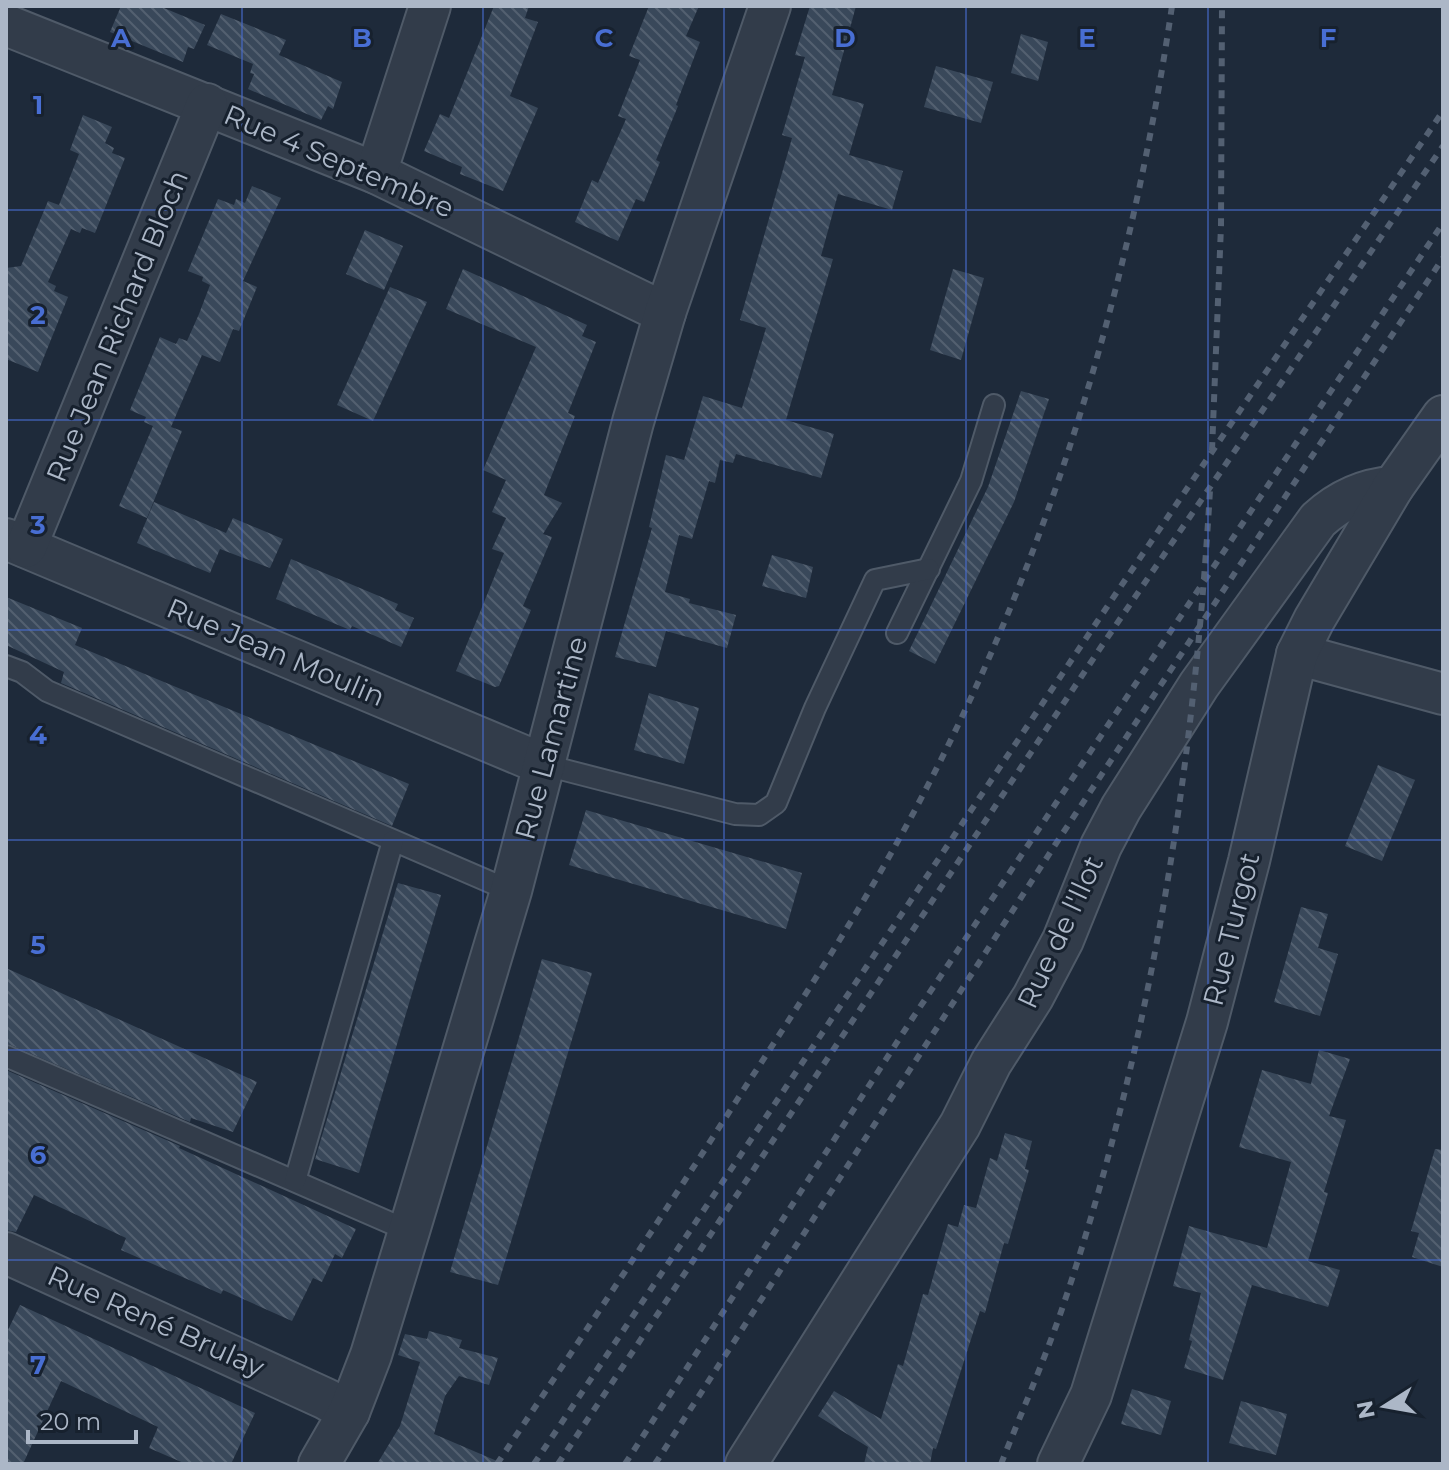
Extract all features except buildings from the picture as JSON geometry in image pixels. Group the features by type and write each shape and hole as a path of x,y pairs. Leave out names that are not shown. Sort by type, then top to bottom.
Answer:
{"street":[{"name":"Rue Lamartine","path":"319,1464 349,1412 371,1355 511,891 633,422 665,313 770,6"},
{"path":"376,173 426,7"},
{"name":"Rue 4 Septembre","path":"6,25 376,173 665,313"},
{"name":"Rue Jean Richard Bloch","path":"16,543 207,104"},
{"name":"Rue Turgot","path":"1058,1464 1091,1395 1207,1022 1249,861 1297,654 1393,487 1443,416"},
{"name":"Rue de l'Ilot","path":"746,1464 960,1125 991,1063 1033,997 1063,940 1095,859 1121,808 1199,685 1318,520 1352,497 1371,489 1393,487"},
{"name":"Rue Jean Moulin","path":"16,543 545,765"},
{"path":"1297,654 1443,694"},
{"name":"Rue René Brulay","path":"6,1253 349,1412"}],"lane":[{"path":"897,633 971,481 994,405"},
{"path":"545,765 735,814 759,815 776,803 815,708 875,580 929,569"},
{"path":"6,666 22,672 47,691 511,891"},
{"path":"295,1181 393,841"},
{"path":"6,1056 409,1231"}],"railway":[{"path":"497,1464 839,941 905,828 972,696 1050,506 1082,408 1135,209 1172,6"},
{"path":"1212,450 1221,226 1222,6"},
{"path":"534,1464 1443,111"},
{"path":"558,1464 1103,644 1443,146"},
{"path":"625,1464 912,1019 1443,223"},
{"path":"655,1464 1055,845 1443,258"},
{"path":"1001,1464 1056,1326 1094,1207 1144,1005 1180,800 1203,594 1210,490"}]}
